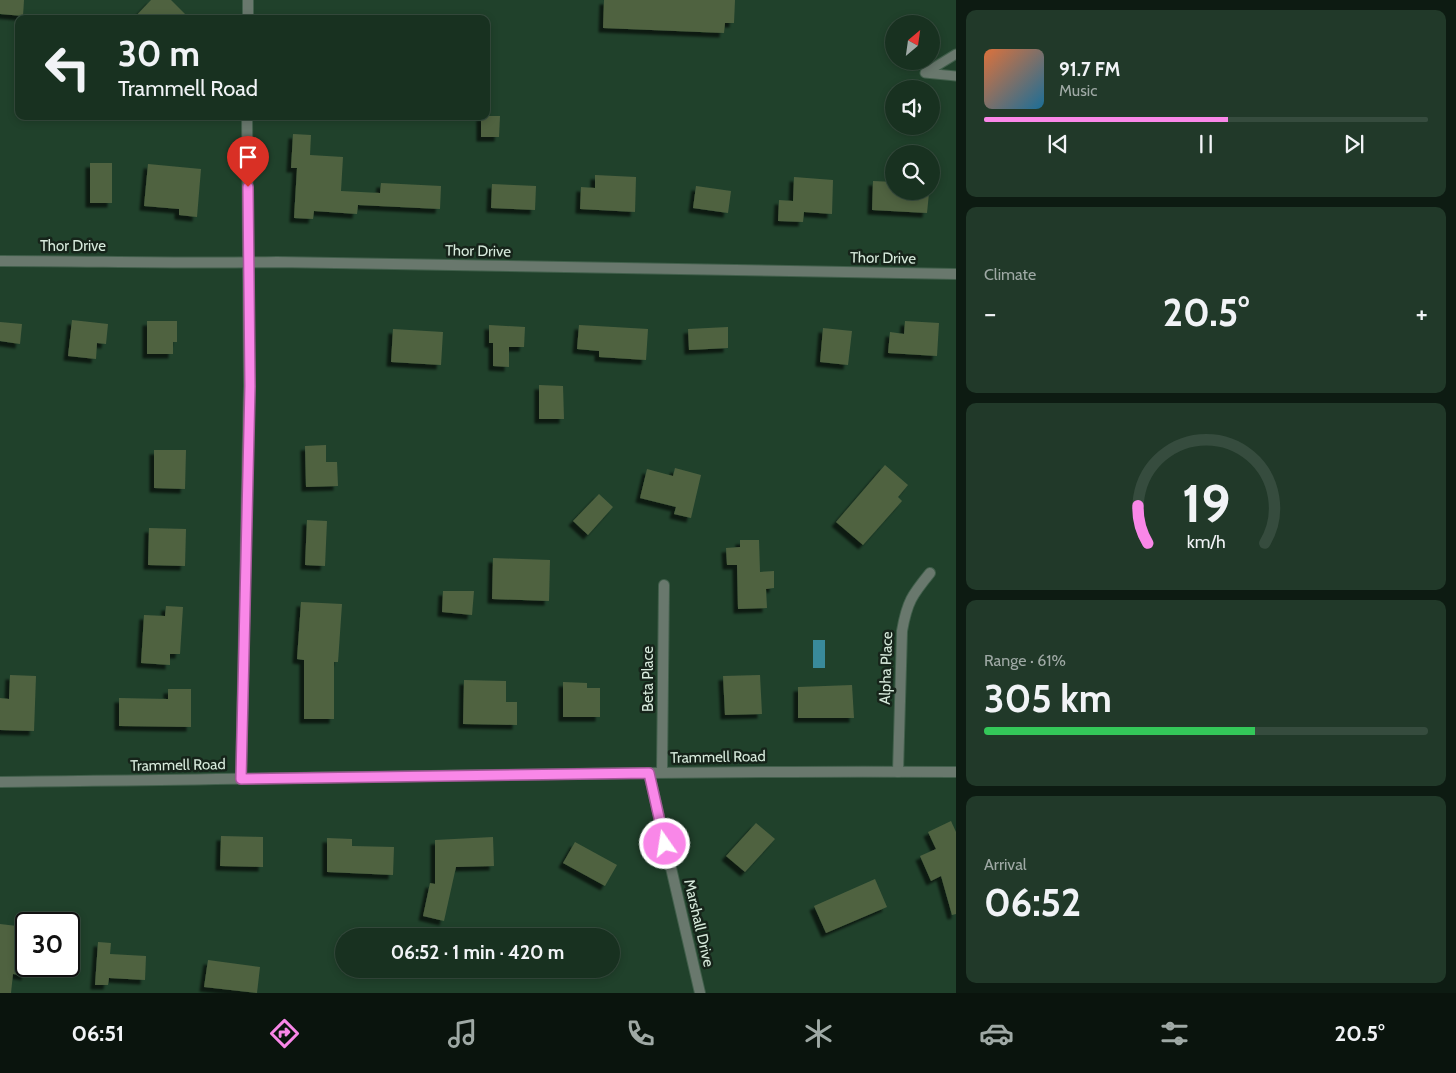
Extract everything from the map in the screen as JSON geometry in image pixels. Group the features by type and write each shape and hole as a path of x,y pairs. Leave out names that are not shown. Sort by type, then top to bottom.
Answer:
{"street":[{"path":"248,0 248,15"},
{"path":"241,779 250,386 247,120"},
{"name":"Thor Drive","path":"0,261 956,274"},
{"name":"Alpha Place","path":"898,772 902,631 905,612 913,595 930,573"},
{"name":"Beta Place","path":"662,772 664,585"},
{"name":"Trammell Road","path":"0,782 753,771 956,772"},
{"name":"Marshall Drive","path":"649,773 700,993"}],"lane":[{"path":"956,54 925,73 956,76"}],"water":[{"path":"813,640 825,640 825,668 813,668"}],"building":[{"path":"0,0 24,0 23,15 0,14"},
{"path":"151,0 171,0 186,15 137,15"},
{"path":"604,0 735,0 734,23 725,23 724,33 603,28"},
{"path":"490,116 500,116 499,137 481,137 481,120 490,120"},
{"path":"293,134 311,135 310,155 343,157 341,191 380,193 381,183 441,186 440,209 358,205 357,214 314,211 313,219 294,218 297,168 291,168"},
{"path":"90,163 112,163 112,203 90,203"},
{"path":"148,164 201,169 197,217 179,215 179,209 144,206"},
{"path":"595,175 636,177 635,212 580,209 581,187 595,188"},
{"path":"794,177 833,180 832,214 804,212 803,222 778,221 779,200 793,201"},
{"path":"873,181 885,182 885,200 928,200 927,213 872,210"},
{"path":"492,184 536,186 535,210 491,208"},
{"path":"696,186 731,191 728,213 693,208"},
{"path":"72,320 108,324 106,344 97,343 96,359 68,356"},
{"path":"147,321 177,321 177,342 173,342 173,354 147,354"},
{"path":"905,321 939,323 937,356 888,353 890,332 904,334"},
{"path":"0,322 22,324 20,344 0,341"},
{"path":"489,325 525,327 524,347 509,347 509,367 493,366 493,343 489,343"},
{"path":"579,325 648,329 646,360 599,357 599,351 577,349"},
{"path":"728,327 728,348 689,350 688,329"},
{"path":"823,328 852,331 848,365 820,362"},
{"path":"393,329 443,332 441,365 391,362"},
{"path":"539,385 563,386 564,419 539,419"},
{"path":"326,445 326,462 337,462 338,486 306,487 305,446"},
{"path":"154,450 186,450 185,489 154,488"},
{"path":"885,465 908,485 898,497 902,501 863,545 836,522"},
{"path":"675,468 701,475 691,518 674,514 676,507 640,498 647,469 673,476"},
{"path":"599,494 613,507 588,535 573,521"},
{"path":"307,520 327,521 325,566 305,565"},
{"path":"149,528 186,529 185,566 148,565"},
{"path":"740,540 759,540 760,572 774,571 774,588 766,589 767,608 738,609 737,565 727,565 726,548 740,547"},
{"path":"493,558 550,560 549,601 492,599"},
{"path":"443,591 474,591 472,615 442,612"},
{"path":"301,602 342,604 338,662 334,662 334,719 304,719 304,660 297,659"},
{"path":"166,606 183,607 180,654 170,654 170,665 141,663 144,615 165,616"},
{"path":"10,675 36,676 34,731 0,730 0,698 9,699"},
{"path":"760,675 762,714 725,715 723,676"},
{"path":"464,680 506,681 506,702 517,702 517,725 463,724"},
{"path":"563,682 587,683 587,688 600,688 600,717 563,717"},
{"path":"852,685 854,718 798,718 798,687"},
{"path":"168,689 191,689 191,727 119,726 119,698 168,699"},
{"path":"951,821 956,832 956,914 952,915 941,876 931,881 920,856 936,849 928,832"},
{"path":"756,823 775,839 745,872 726,856"},
{"path":"221,836 263,837 263,867 220,866"},
{"path":"493,837 494,866 456,867 444,921 423,916 430,883 435,884 435,840"},
{"path":"327,838 352,839 352,846 394,847 393,875 327,872"},
{"path":"575,842 617,865 605,886 563,863"},
{"path":"875,879 887,907 826,933 814,906"},
{"path":"0,924 15,926 15,974 13,974 11,993 0,993"},
{"path":"98,942 111,943 110,954 146,956 145,980 109,978 108,985 95,985"},
{"path":"208,960 260,967 257,993 204,987"}],"route":[{"path":"248,187 250,386 241,779 649,773 665,844"}]}
